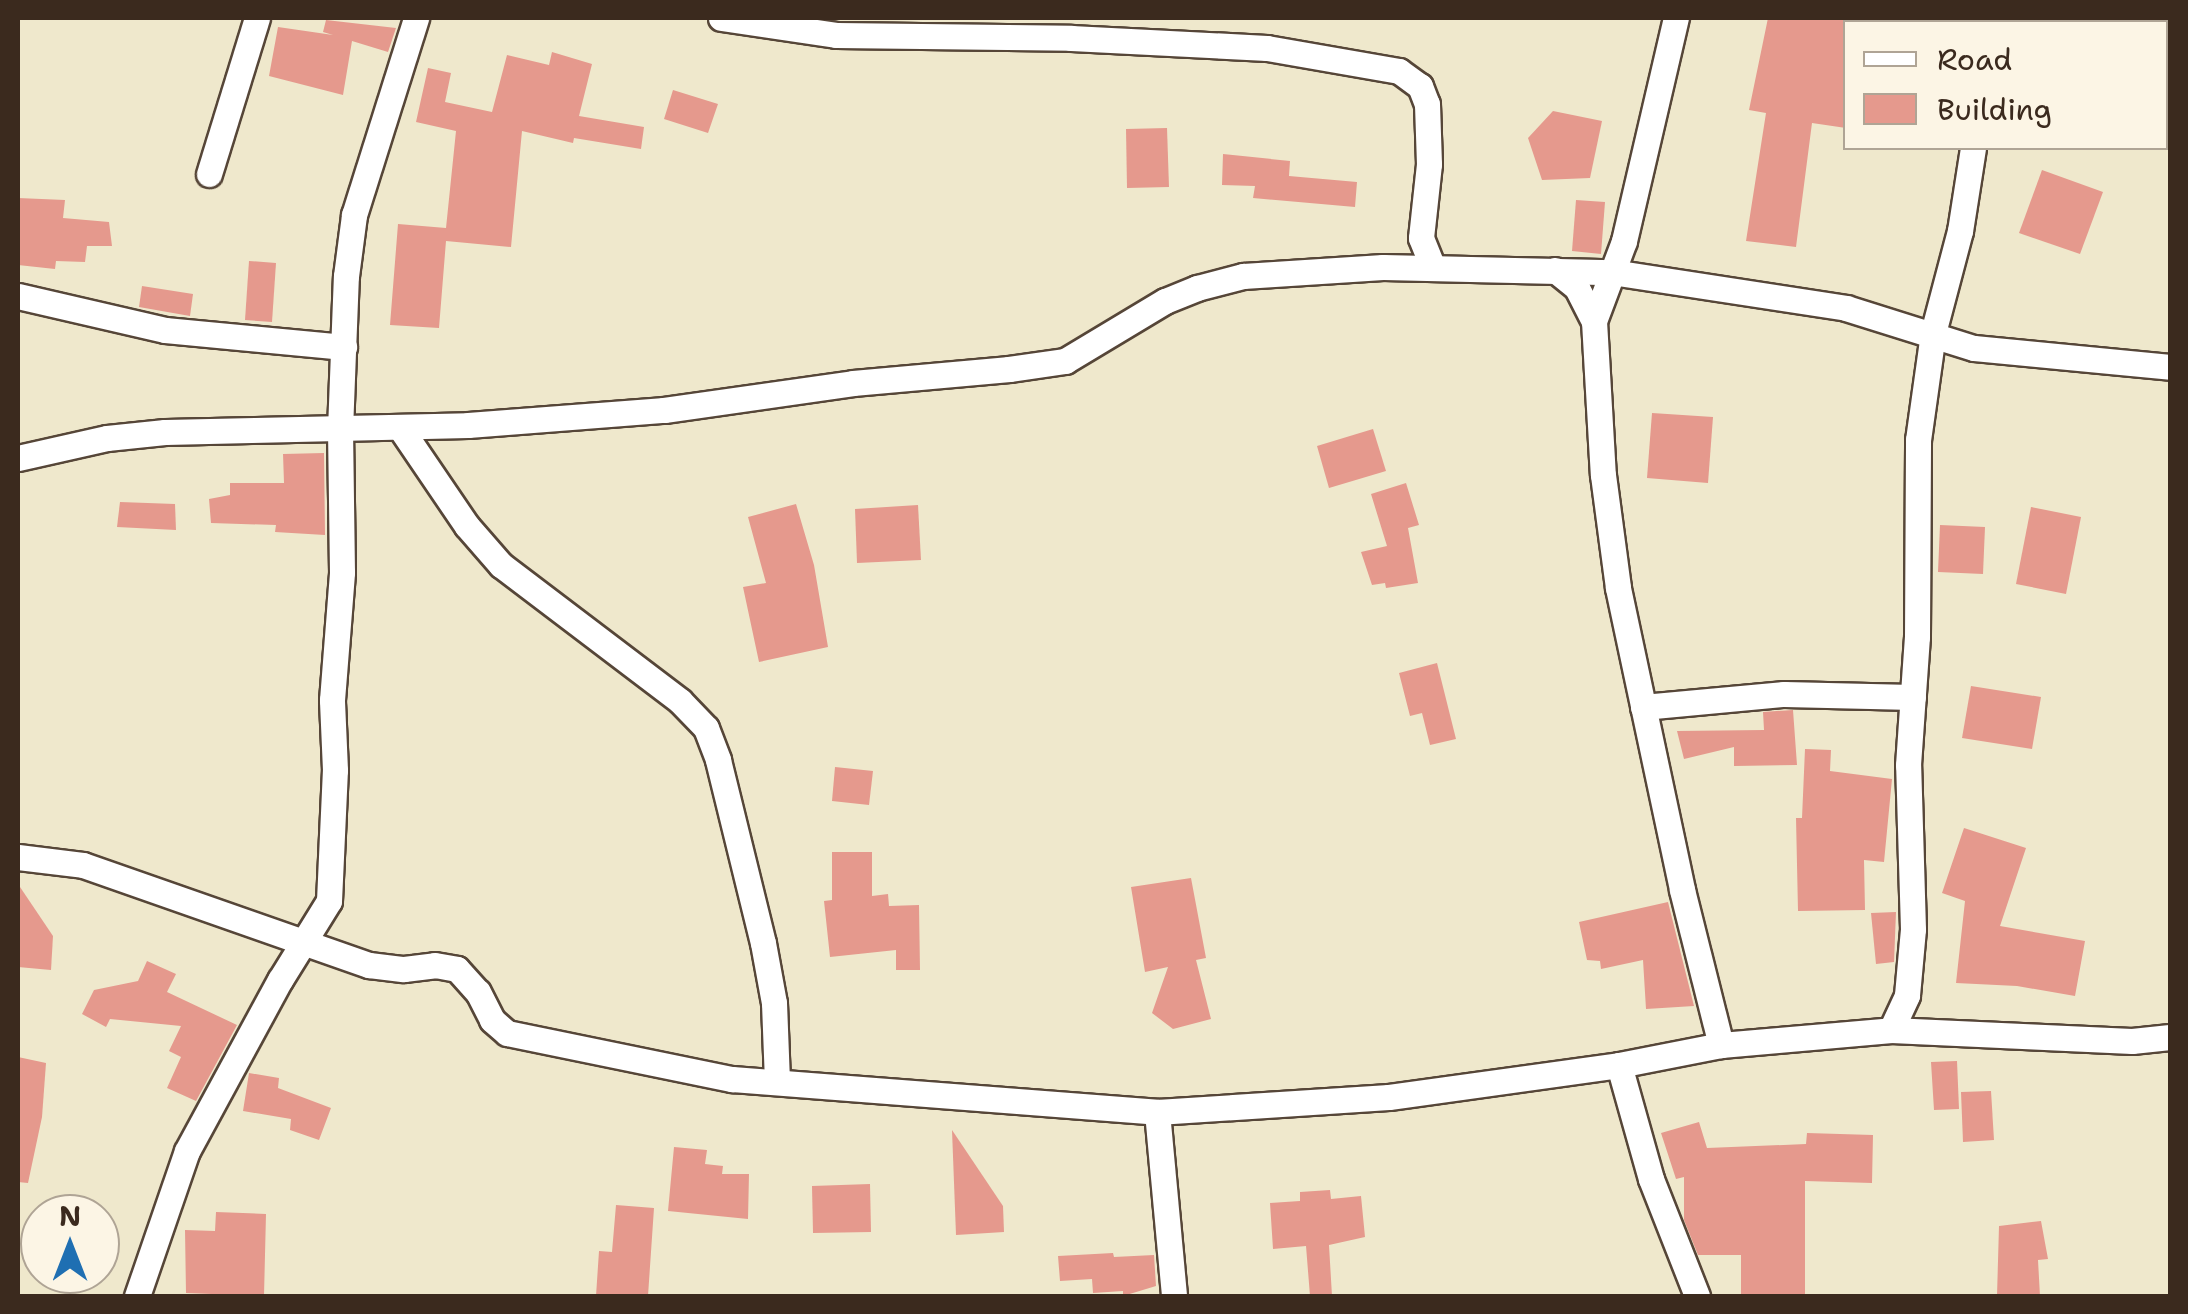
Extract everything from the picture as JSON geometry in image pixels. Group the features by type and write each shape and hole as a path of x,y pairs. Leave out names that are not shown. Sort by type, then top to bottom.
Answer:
{"street":[{"path":"209,174 257,18"},
{"path":"137,1296 187,1152 330,901 334,854 332,700 342,572 340,430 354,215 416,18"},
{"path":"721,18 836,35 1071,38 1267,48 1399,70 1420,86 1427,104 1429,164 1421,238 1433,268"},
{"path":"1045,18 1071,38"},
{"path":"1676,18 1640,177 1594,321 1603,475 1618,588 1722,1045"},
{"path":"1891,1030 1907,994 1910,970 1908,765 1918,440 1933,333 1960,231 1973,150"},
{"path":"18,458 107,438 165,432 401,430 664,410 853,383 1065,361 1165,301 1244,276 1433,268 1612,272 1846,308 1974,348 2170,367"},
{"path":"1555,270 1577,288 1594,321"},
{"path":"18,296 165,330 344,347"},
{"path":"401,430 466,526 501,566 680,700 706,728 718,760 764,943 774,1004 778,1081"},
{"path":"1643,708 1784,694 1913,697"},
{"path":"18,858 83,866 369,965 404,968 435,964 456,969 478,992 492,1020 507,1033 732,1079 1157,1112 1389,1097 1619,1065 1722,1045 1891,1030 2132,1041 2170,1037"},
{"path":"1619,1065 1651,1180 1697,1296"},
{"path":"1157,1112 1174,1296"}],"building":[{"path":"1768,18 1846,18 1843,128 1812,123 1796,247 1746,241 1766,113 1749,110"},
{"path":"326,20 396,28 388,52 352,41 343,95 269,76 278,27 333,35 323,32"},
{"path":"552,52 592,64 579,116 644,127 641,149 574,138 573,143 522,131 511,247 446,241 439,328 390,325 398,224 446,228 456,131 416,122 428,68 451,73 445,102 492,112 507,55 549,65"},
{"path":"673,90 718,104 708,133 664,119"},
{"path":"1553,111 1602,121 1590,178 1542,180 1528,138"},
{"path":"1167,128 1169,187 1127,188 1126,129"},
{"path":"1223,154 1290,161 1289,176 1357,182 1355,207 1253,198 1255,186 1222,185"},
{"path":"2042,170 2103,192 2080,254 2019,233"},
{"path":"18,198 65,200 63,218 109,222 112,246 87,246 85,262 56,261 55,269 18,265"},
{"path":"1576,200 1605,202 1601,254 1572,251"},
{"path":"249,261 276,263 272,322 245,320"},
{"path":"142,286 193,294 190,316 139,307"},
{"path":"1652,413 1713,417 1708,483 1647,478"},
{"path":"1373,429 1386,471 1329,488 1317,446"},
{"path":"324,453 325,535 275,532 276,525 211,523 209,499 230,495 230,483 284,483 283,454"},
{"path":"1406,483 1419,525 1408,528 1418,583 1386,588 1385,583 1372,585 1361,552 1387,546 1371,494"},
{"path":"120,502 175,504 176,530 117,527"},
{"path":"796,504 814,565 828,647 759,662 743,587 766,583 748,517"},
{"path":"918,505 921,560 857,563 855,509"},
{"path":"2031,507 2081,517 2066,594 2016,584"},
{"path":"1940,525 1985,527 1983,574 1938,572"},
{"path":"1437,663 1456,739 1430,745 1422,713 1410,716 1399,673"},
{"path":"1971,686 2041,697 2032,749 1962,738"},
{"path":"1793,710 1797,765 1734,766 1734,747 1684,759 1677,731 1764,730 1763,712"},
{"path":"1805,749 1831,750 1830,771 1892,779 1884,862 1864,860 1865,910 1798,911 1796,818 1802,818"},
{"path":"835,767 873,771 869,805 832,801"},
{"path":"1964,828 2026,848 2000,926 2085,941 2075,996 2017,986 1956,983 1965,901 1942,893"},
{"path":"832,852 872,852 872,896 888,894 889,906 919,905 920,970 896,970 896,950 830,957 824,901 832,900"},
{"path":"1191,878 1206,958 1196,960 1211,1019 1173,1029 1152,1013 1168,967 1145,972 1131,887"},
{"path":"18,884 53,936 51,970 18,967"},
{"path":"1668,902 1694,1006 1646,1009 1643,960 1601,969 1600,961 1587,960 1579,922"},
{"path":"1896,912 1894,962 1876,964 1871,913"},
{"path":"147,961 176,974 167,992 237,1025 196,1101 167,1088 181,1057 169,1051 181,1026 110,1019 106,1027 82,1014 94,990 138,981"},
{"path":"18,1057 46,1063 42,1117 28,1183 18,1182"},
{"path":"1957,1061 1959,1109 1934,1110 1931,1062"},
{"path":"249,1073 279,1078 278,1088 331,1108 319,1140 290,1130 291,1119 243,1111"},
{"path":"1991,1091 1994,1140 1963,1142 1961,1092"},
{"path":"1699,1122 1707,1148 1806,1144 1807,1133 1873,1135 1872,1183 1805,1181 1805,1296 1741,1296 1741,1255 1698,1255 1684,1220 1684,1177 1676,1179 1661,1133"},
{"path":"952,1130 1003,1206 1004,1232 956,1235"},
{"path":"674,1147 707,1150 705,1164 723,1166 722,1174 749,1174 748,1219 668,1211"},
{"path":"870,1184 871,1232 813,1233 812,1186"},
{"path":"1330,1190 1331,1199 1361,1196 1365,1237 1329,1245 1332,1296 1310,1296 1306,1246 1273,1249 1270,1203 1300,1201 1300,1192"},
{"path":"616,1205 654,1208 648,1296 596,1296 599,1251 612,1252"},
{"path":"216,1212 266,1214 264,1296 186,1293 185,1230 215,1231"},
{"path":"2041,1221 2048,1259 2038,1260 2040,1296 1997,1296 1999,1226"},
{"path":"1113,1253 1114,1257 1154,1255 1156,1286 1123,1296 1123,1291 1093,1293 1092,1279 1060,1281 1058,1256"}]}
